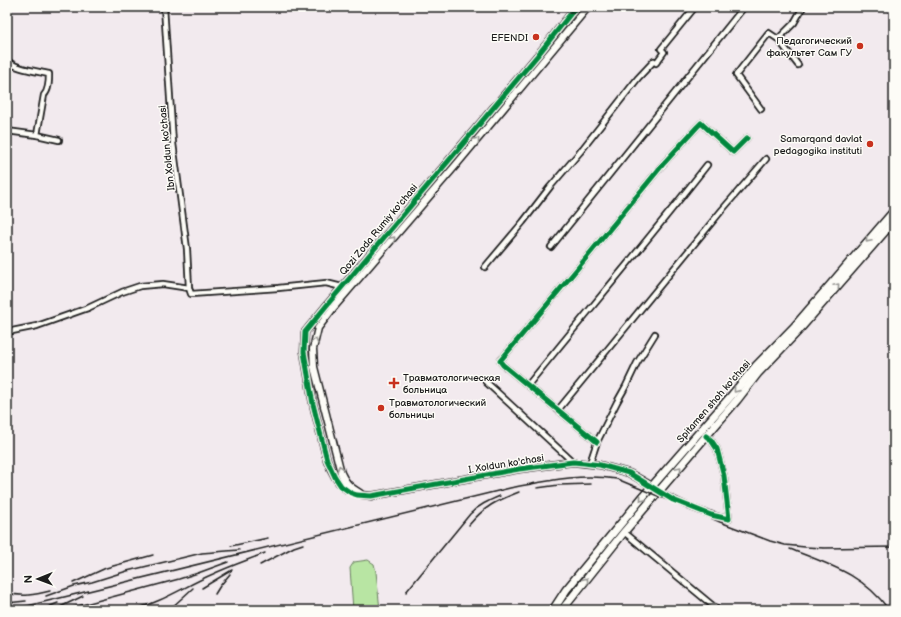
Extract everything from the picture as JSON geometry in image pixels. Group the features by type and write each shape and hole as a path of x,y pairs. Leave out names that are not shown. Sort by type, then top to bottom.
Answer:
{"main road":[{"name":"Spitamen shoh ko'chasi","path":"553,610 566,590 652,486 756,366 794,327 894,211"},
{"name":"Spitamen shoh ko'chasi","path":"562,610 624,532 737,400 758,372 799,330 894,221"}],"street":[{"name":"Ibn Xoldun ko'chasi","path":"164,7 173,143 186,249 189,288"},
{"name":"Qozi Zoda Rumiy ko'chasi","path":"351,493 338,482 327,460 313,404 304,352 305,332 326,305 537,56 576,7"},
{"name":"Qozi Zoda Rumiy ko'chasi","path":"365,496 346,483 341,474 314,367 313,349 318,328 334,307 516,95 588,7"},
{"path":"485,267 580,152 638,78 654,61 656,63 664,52 661,49 695,7"},
{"path":"551,247 744,7"},
{"path":"778,39 794,23 803,7"},
{"path":"761,109 736,75 769,34 778,39 798,65"},
{"path":"7,60 10,64 19,68 49,74 37,135"},
{"path":"597,442 500,362 664,163 697,127 702,123 733,152 747,138"},
{"path":"7,131 59,140"},
{"path":"558,410 722,210 766,159"},
{"path":"528,385 604,291 649,239 707,165"},
{"path":"7,332 37,326 88,308 122,292 140,286 163,284 189,288 191,294 326,283 342,287"},
{"path":"590,463 597,442 637,363 655,334"},
{"path":"486,382 573,462"},
{"path":"659,492 673,500 711,515 729,519 724,476 717,449 711,440 706,436"},
{"name":"I. Xoldun ko'chasi","path":"351,493 371,496 520,469 573,462 590,463 629,473 652,486 659,492"},
{"path":"624,532 718,610"}],"green space":[{"path":"368,560 374,564 376,572 380,610 353,610 350,568 354,562"}],"railway":[{"path":"11,610 510,488 550,480 576,477 603,477 617,479 720,522 770,541 785,545 824,548 894,547"},
{"path":"537,488 559,485 591,484"},
{"path":"469,525 480,513 491,505 519,492"},
{"path":"406,592 470,514 477,508 500,496"},
{"path":"231,546 268,538"},
{"path":"260,565 294,547 303,544"},
{"path":"790,549 832,566 857,579 879,598 889,610"},
{"path":"46,596 74,586 127,571 202,553 239,550"},
{"path":"131,610 163,599 219,571 265,553"},
{"path":"73,583 106,568 153,555"},
{"path":"63,610 179,579 228,562"},
{"path":"202,588 232,570"},
{"path":"215,594 230,574"},
{"path":"169,610 193,588"},
{"path":"7,593 28,595 50,591"},
{"path":"54,610 83,596"},
{"path":"7,603 26,601"},
{"path":"44,610 58,603"}],"cycle path":[{"path":"576,7 537,56 305,332 304,352 313,404 327,460 341,486 351,493 371,496 519,469 573,462 600,465 629,473 673,500 711,515 729,519 724,476 717,449 711,440 706,436"},
{"path":"597,442 500,361 664,163 701,123 733,152 747,138"}],"place":[{"name":"EFENDI","path":"536,37"},
{"name":"Педагогический факультет Сам ГУ","path":"860,46"},
{"name":"Samarqand davlat pedagogika instituti","path":"870,144"},
{"name":"Травматологическая больница","path":"394,383"},
{"name":"Травматологический больницы","path":"381,408"}]}
